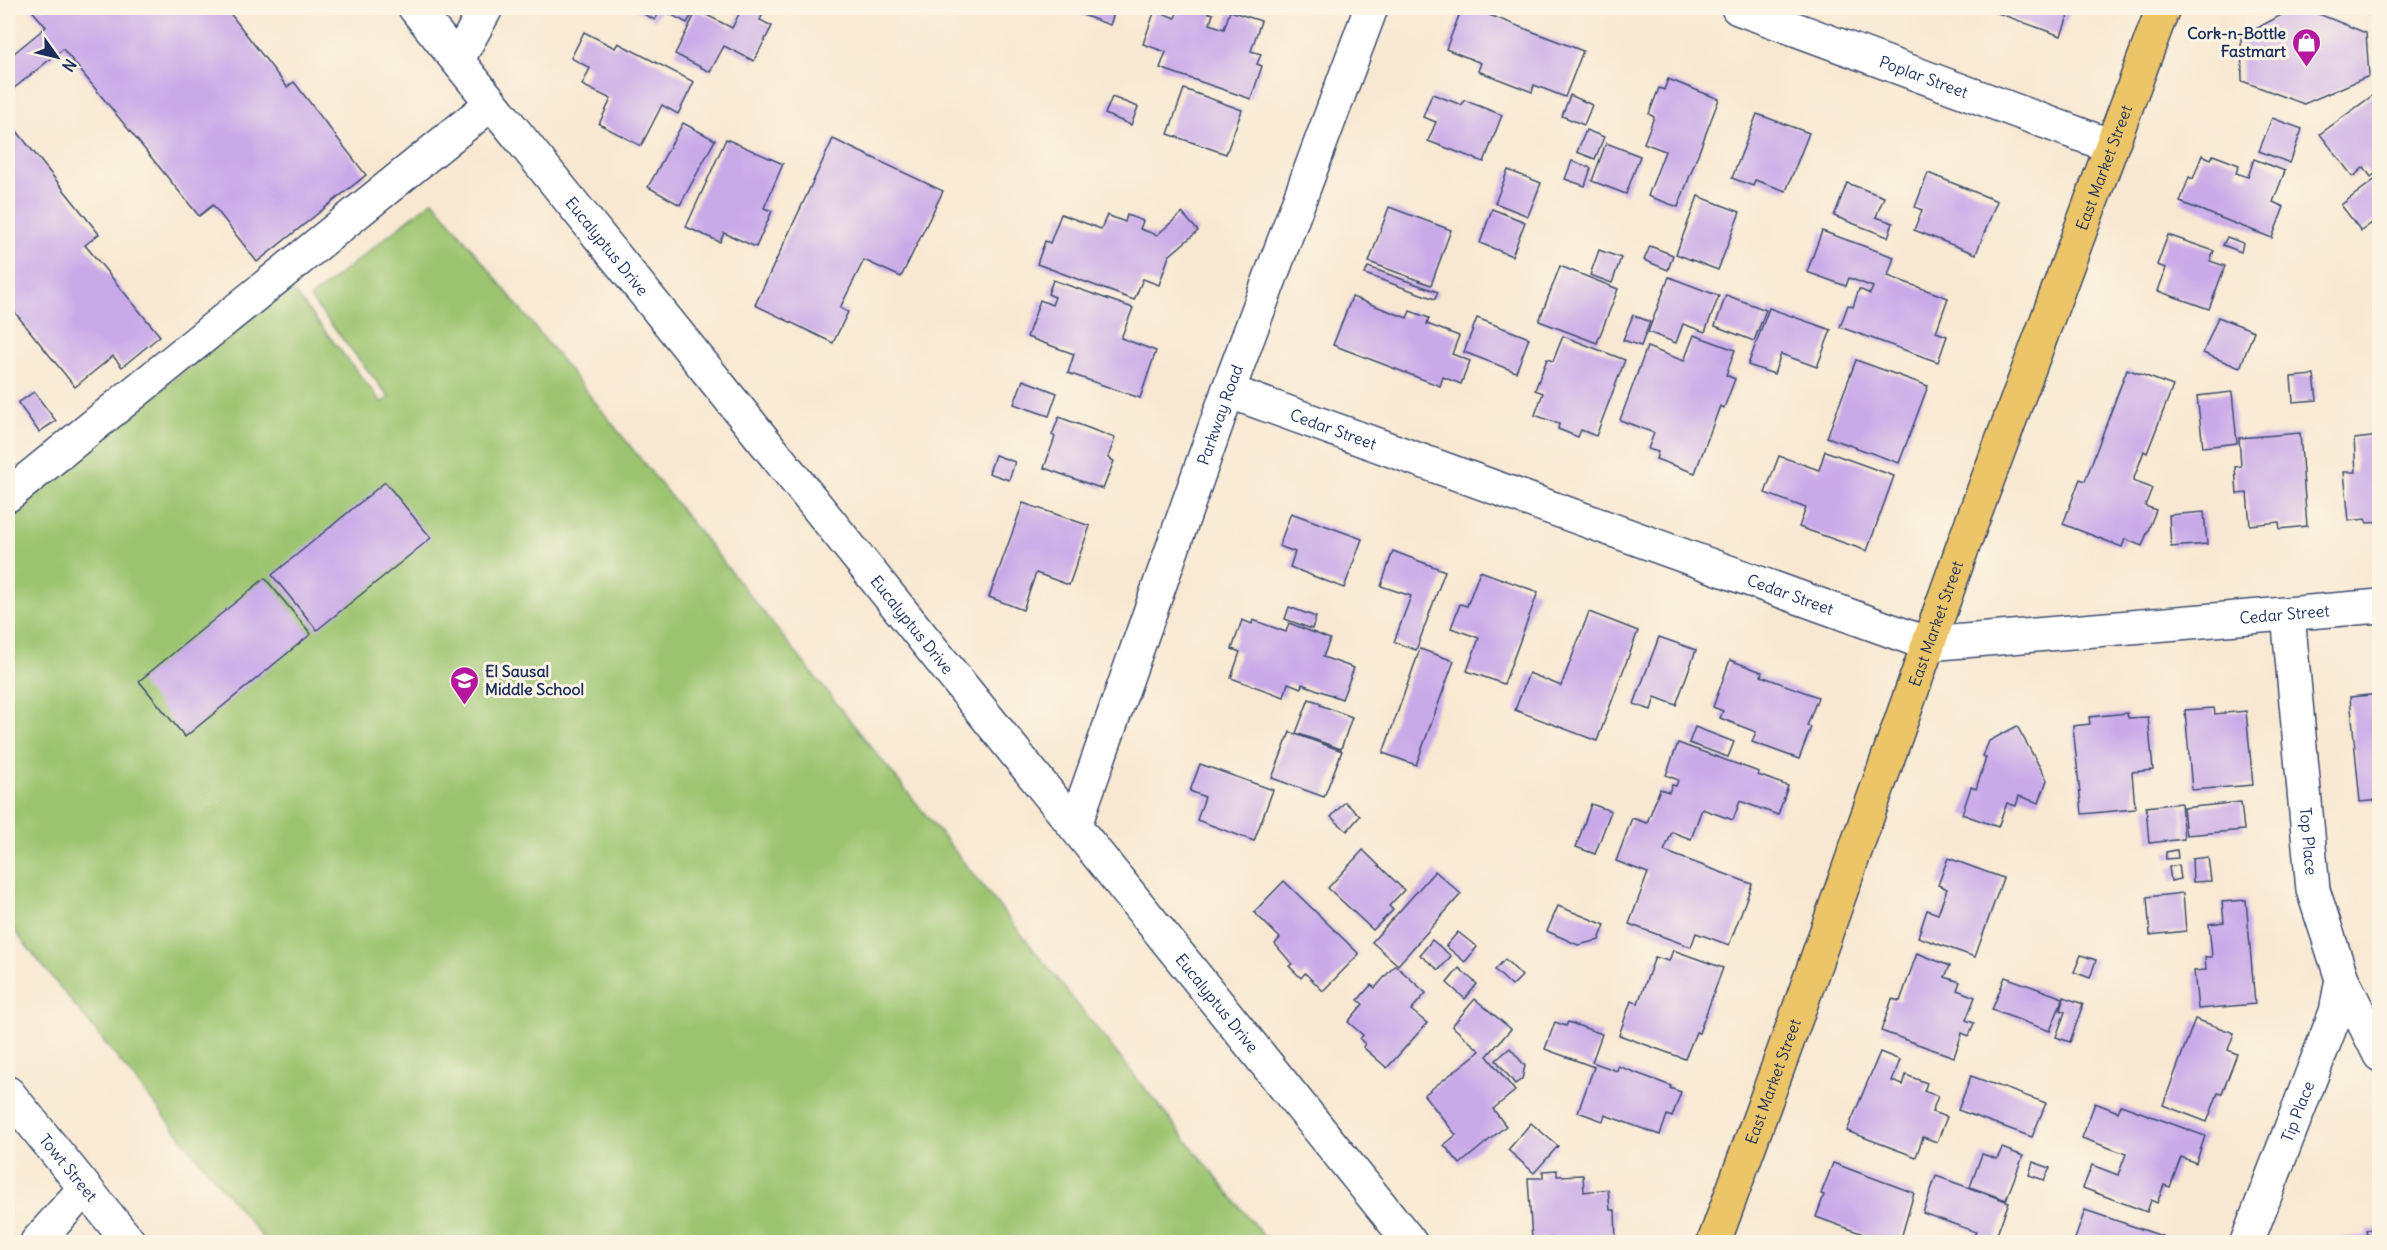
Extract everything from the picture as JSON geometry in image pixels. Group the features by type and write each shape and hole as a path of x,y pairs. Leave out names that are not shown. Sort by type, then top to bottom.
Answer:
{"main road":[{"name":"East Market Street","path":"1714,1242 1928,644 2110,146 2163,8"}],"street":[{"name":"Eucalyptus Drive","path":"415,8 1410,1242"},
{"path":"458,59 486,8"},
{"name":"Parkway Road","path":"1075,825 1228,391 1371,8"},
{"name":"Poplar Street","path":"1738,8 2110,146"},
{"path":"8,495 491,104"},
{"name":"Cedar Street","path":"1228,391 1928,644 2379,606"},
{"name":"Top Place","path":"2288,614 2313,890 2342,979 2379,1054"},
{"name":"Tip Place","path":"2247,1242 2336,1012 2342,979"},
{"name":"Towt Street","path":"8,1093 129,1242"},
{"path":"37,1242 85,1188"}],"green space":[{"name":"El Sausal Middle School","path":"433,200 1268,1242 266,1242 8,923 8,512 290,287 382,403 389,397 310,298"}],"building":[{"path":"30,8 226,8 287,87 294,82 366,175 257,262 213,205 199,216 63,49 8,93 8,58 46,27"},
{"path":"632,8 696,8 687,23 661,9 655,20"},
{"path":"742,8 766,8 760,20 772,26 754,61 724,46 710,72 675,54 697,10 732,28"},
{"path":"1082,8 1116,8 1110,25 1080,14"},
{"path":"1179,8 1193,8 1213,14 1210,24 1224,29 1230,11 1261,21 1251,51 1261,54 1257,64 1262,66 1251,99 1160,68 1166,52 1143,44 1155,10 1175,18"},
{"path":"1462,8 1471,8 1583,51 1565,97 1534,85 1532,92 1478,71 1481,63 1446,49"},
{"path":"1984,8 2071,8 2061,36"},
{"path":"2294,8 2304,8 2366,33 2369,76 2304,104 2242,81 2241,37"},
{"path":"584,32 615,48 618,43 694,82 678,114 662,105 641,146 599,124 611,99 582,85 590,68 571,58"},
{"path":"1668,79 1719,99 1678,207 1648,196 1665,151 1644,143 1654,117 1649,114 1659,88 1664,90"},
{"path":"1184,89 1242,110 1226,154 1168,134"},
{"path":"2380,90 2380,170 2371,177 2364,167 2353,177 2320,134"},
{"path":"1432,94 1462,105 1464,100 1502,115 1484,162 1428,141 1436,122 1423,117"},
{"path":"1570,95 1592,105 1584,125 1562,116"},
{"path":"1112,97 1138,107 1131,125 1105,114"},
{"path":"1757,114 1809,133 1786,191 1755,180 1753,186 1732,178"},
{"path":"2272,118 2302,129 2290,163 2259,151"},
{"path":"8,120 99,234 85,245 160,336 122,367 113,356 75,387 8,304"},
{"path":"683,123 715,140 680,205 648,187"},
{"path":"1586,130 1604,137 1595,159 1577,152"},
{"path":"726,139 783,164 764,208 772,211 756,247 724,233 720,242 686,227"},
{"path":"833,139 943,191 901,277 864,260 840,308 848,312 833,343 755,305"},
{"path":"1606,143 1640,156 1626,194 1592,181"},
{"path":"2202,155 2211,159 2213,155 2239,165 2236,173 2248,177 2254,159 2285,171 2273,202 2284,207 2272,238 2180,202 2189,177 2193,179"},
{"path":"1572,161 1591,168 1585,186 1565,179"},
{"path":"1508,170 1541,183 1528,216 1495,203"},
{"path":"1928,173 1997,201 1976,254 1914,230 1922,210 1915,207"},
{"path":"2377,178 2380,181 2380,217 2361,231 2341,205"},
{"path":"1847,183 1884,197 1876,217 1893,223 1888,237 1834,216"},
{"path":"1698,196 1740,212 1718,270 1676,254"},
{"path":"1389,207 1451,230 1431,285 1369,262"},
{"path":"1492,209 1525,222 1512,256 1480,243"},
{"path":"1182,213 1198,231 1169,256 1159,285 1143,279 1134,300 1037,264 1045,241 1050,243 1061,214 1101,229 1107,215 1125,222 1127,215 1143,221 1140,229 1157,235"},
{"path":"1822,231 1894,257 1888,276 1948,298 1936,332 1947,336 1938,362 1840,327 1848,305 1853,307 1859,289 1870,294 1873,287 1849,278 1846,286 1807,272"},
{"path":"2168,235 2214,251 2210,261 2225,266 2209,309 2158,291 2166,268 2157,265"},
{"path":"2227,237 2243,243 2241,252 2223,245"},
{"path":"1650,246 1673,255 1668,270 1644,260"},
{"path":"1599,250 1621,258 1612,283 1590,275"},
{"path":"1560,266 1618,289 1597,343 1539,321"},
{"path":"1368,267 1438,292 1435,299 1365,274"},
{"path":"1669,277 1719,296 1705,332 1683,324 1676,343 1648,332"},
{"path":"1053,280 1133,308 1121,338 1156,351 1140,398 1068,373 1074,354 1027,337 1040,300 1052,305 1055,297 1048,294"},
{"path":"1726,295 1766,310 1754,341 1715,326"},
{"path":"1352,297 1407,318 1410,311 1429,318 1427,324 1459,336 1452,354 1470,361 1461,384 1443,377 1440,386 1333,345"},
{"path":"1769,308 1831,330 1817,367 1781,354 1774,374 1748,365"},
{"path":"1633,315 1650,322 1641,346 1623,340"},
{"path":"2218,317 2254,331 2240,368 2203,353"},
{"path":"1477,318 1529,338 1516,372 1464,352"},
{"path":"1694,335 1735,350 1726,375 1735,379 1724,408 1720,406 1695,473 1656,459 1658,452 1648,449 1654,433 1620,420 1647,347 1684,361"},
{"path":"1563,336 1625,360 1596,436 1581,430 1578,437 1558,429 1559,424 1535,415 1543,393 1535,390 1547,359 1553,361"},
{"path":"1856,360 1928,386 1899,463 1827,437"},
{"path":"2127,369 2173,386 2147,453 2144,451 2133,481 2152,488 2145,506 2156,510 2142,546 2125,539 2122,547 2063,524 2080,479 2085,481"},
{"path":"2314,375 2317,400 2293,402 2291,377"},
{"path":"1023,380 1057,393 1049,416 1014,404"},
{"path":"34,392 56,421 39,432 18,403"},
{"path":"2232,392 2237,443 2203,447 2197,396"},
{"path":"1059,417 1115,438 1108,458 1114,461 1103,489 1044,468 1055,437 1052,435"},
{"path":"2300,433 2307,526 2280,529 2279,522 2250,525 2247,493 2237,494 2235,467 2241,466 2239,438"},
{"path":"2380,436 2380,522 2367,523 2365,519 2349,521 2344,472 2356,472 2354,439"},
{"path":"1825,451 1894,476 1867,551 1799,527 1806,508 1765,493 1779,456 1819,470"},
{"path":"995,455 1015,462 1009,480 989,473"},
{"path":"385,482 431,538 317,630 272,575"},
{"path":"1023,503 1090,526 1069,585 1036,573 1023,610 989,597"},
{"path":"2204,512 2207,544 2171,547 2169,515"},
{"path":"1291,513 1362,539 1344,588 1290,567 1295,552 1279,546"},
{"path":"1393,551 1445,571 1416,650 1394,642 1411,596 1381,586"},
{"path":"1480,571 1538,592 1504,684 1467,671 1479,638 1451,628 1460,604 1467,606"},
{"path":"265,578 311,634 185,737 139,681"},
{"path":"1289,607 1316,617 1312,629 1285,619"},
{"path":"1589,612 1638,631 1597,741 1515,710 1529,673 1561,686"},
{"path":"1242,620 1252,624 1253,620 1286,632 1289,623 1330,639 1323,657 1354,668 1342,699 1302,684 1301,688 1288,683 1284,697 1231,678 1240,652 1232,649"},
{"path":"1659,637 1696,650 1676,705 1655,697 1651,710 1634,704"},
{"path":"1420,649 1454,661 1416,765 1383,753"},
{"path":"1730,660 1762,672 1761,676 1818,697 1807,726 1811,727 1799,759 1752,742 1756,732 1720,718 1723,711 1713,707"},
{"path":"2380,694 2380,800 2360,802 2350,697"},
{"path":"1309,699 1352,717 1341,749 1296,733"},
{"path":"2214,708 2215,714 2246,711 2253,785 2192,790 2185,710"},
{"path":"2127,713 2128,718 2148,717 2153,770 2132,772 2135,809 2082,814 2073,726 2090,724 2089,717"},
{"path":"2017,726 2047,780 2039,803 2019,796 2016,806 2007,803 1998,827 1962,814 1971,787 1976,789 1986,758 1983,756 1989,741"},
{"path":"1695,727 1734,742 1728,757 1689,743"},
{"path":"1290,732 1342,751 1324,797 1272,778"},
{"path":"1678,743 1759,772 1758,775 1788,786 1778,815 1740,801 1733,820 1702,809 1691,839 1672,832 1664,851 1752,884 1729,945 1696,933 1691,947 1629,924 1648,873 1616,861 1632,818 1647,823 1660,789 1669,792 1672,785 1676,786 1678,780 1666,775"},
{"path":"1200,764 1273,790 1254,841 1197,820 1205,797 1190,791"},
{"path":"1345,802 1360,816 1347,831 1331,817"},
{"path":"2241,802 2244,830 2186,835 2183,808"},
{"path":"2181,803 2184,839 2149,843 2146,807"},
{"path":"1591,804 1611,811 1595,854 1576,847"},
{"path":"1363,850 1404,890 1389,906 1393,910 1373,930 1328,888"},
{"path":"2177,850 2178,858 2166,859 2166,852"},
{"path":"2208,857 2211,881 2193,882 2192,859"},
{"path":"1948,858 2003,878 1975,957 1918,937 1927,910 1938,914 1947,889 1938,885"},
{"path":"2179,865 2181,879 2171,881 2169,867"},
{"path":"1435,871 1461,894 1398,965 1372,942"},
{"path":"1284,881 1359,954 1323,991 1305,973 1301,978 1289,966 1292,964 1275,944 1280,938 1254,912"},
{"path":"2183,893 2186,931 2150,935 2147,897"},
{"path":"2246,900 2255,1004 2198,1009 2194,971 2206,970 2205,957 2212,957 2209,924 2224,922 2222,902"},
{"path":"1558,906 1605,925 1599,940 1578,945 1547,931"},
{"path":"1458,932 1477,947 1465,962 1446,946"},
{"path":"1432,940 1451,956 1439,970 1420,955"},
{"path":"1673,950 1723,968 1699,1033 1696,1032 1685,1059 1619,1035 1631,1001 1638,1003 1655,957 1669,961"},
{"path":"1917,953 1950,966 1945,977 1960,982 1957,990 1975,997 1966,1020 1974,1023 1969,1036 1962,1033 1954,1057 1881,1031 1892,999 1900,1001"},
{"path":"2081,955 2096,960 2090,978 2074,972"},
{"path":"1505,959 1522,976 1512,986 1495,970"},
{"path":"1395,965 1426,993 1411,1010 1427,1023 1387,1068 1363,1047 1365,1044 1360,1039 1363,1035 1348,1022 1363,1004 1358,1000 1371,985 1375,988"},
{"path":"1459,968 1477,984 1465,999 1447,983"},
{"path":"2005,977 2063,998 2050,1031 1992,1010"},
{"path":"2064,997 2083,1004 2070,1042 2056,1037 2065,1012 2060,1010"},
{"path":"1475,999 1511,1029 1487,1056 1515,1091 1493,1109 1506,1126 1460,1164 1444,1145 1456,1135 1424,1095 1480,1051 1452,1026"},
{"path":"2195,1019 2234,1033 2228,1050 2237,1054 2222,1094 2218,1093 2207,1122 2163,1105"},
{"path":"1555,1022 1566,1026 1568,1022 1602,1034 1592,1062 1617,1071 1618,1066 1681,1092 1672,1117 1667,1115 1660,1135 1605,1115 1603,1121 1578,1112 1594,1067 1545,1049"},
{"path":"1510,1048 1525,1066 1522,1079 1515,1084 1496,1060"},
{"path":"1880,1052 1900,1060 1892,1081 1903,1085 1906,1075 1927,1083 1924,1091 1938,1096 1932,1112 1947,1117 1937,1142 1923,1137 1916,1157 1847,1131"},
{"path":"1971,1076 2046,1103 2032,1137 1958,1110"},
{"path":"2095,1103 2118,1112 2121,1105 2205,1136 2196,1163 2181,1157 2170,1187 2164,1185 2157,1203 2151,1200 2147,1212 2083,1188 2092,1165 2118,1175 2126,1154 2082,1138"},
{"path":"1531,1123 1558,1146 1534,1173 1508,1150"},
{"path":"2002,1148 2023,1156 2006,1200 1970,1187 1982,1154 1997,1159"},
{"path":"2033,1162 2050,1168 2044,1180 2029,1175"},
{"path":"1833,1163 1914,1193 1900,1242 1885,1242 1816,1217 1824,1195 1821,1194"},
{"path":"1557,1170 1557,1176 1583,1175 1584,1192 1608,1189 1610,1210 1615,1210 1616,1242 1553,1242 1553,1238 1532,1240 1528,1178 1543,1178 1543,1171"},
{"path":"1936,1176 2009,1202 1994,1242 1973,1237 1976,1232 1923,1213"},
{"path":"2085,1210 2162,1236 2160,1242 2074,1242"},
{"path":"2380,1228 2380,1242 2325,1242 2325,1240 2367,1235 2366,1230"}],"place":[{"name":"Cork-n-Bottle Fastmart","path":"2307,68"},
{"name":"El Sausal Middle School","path":"464,706"}]}
